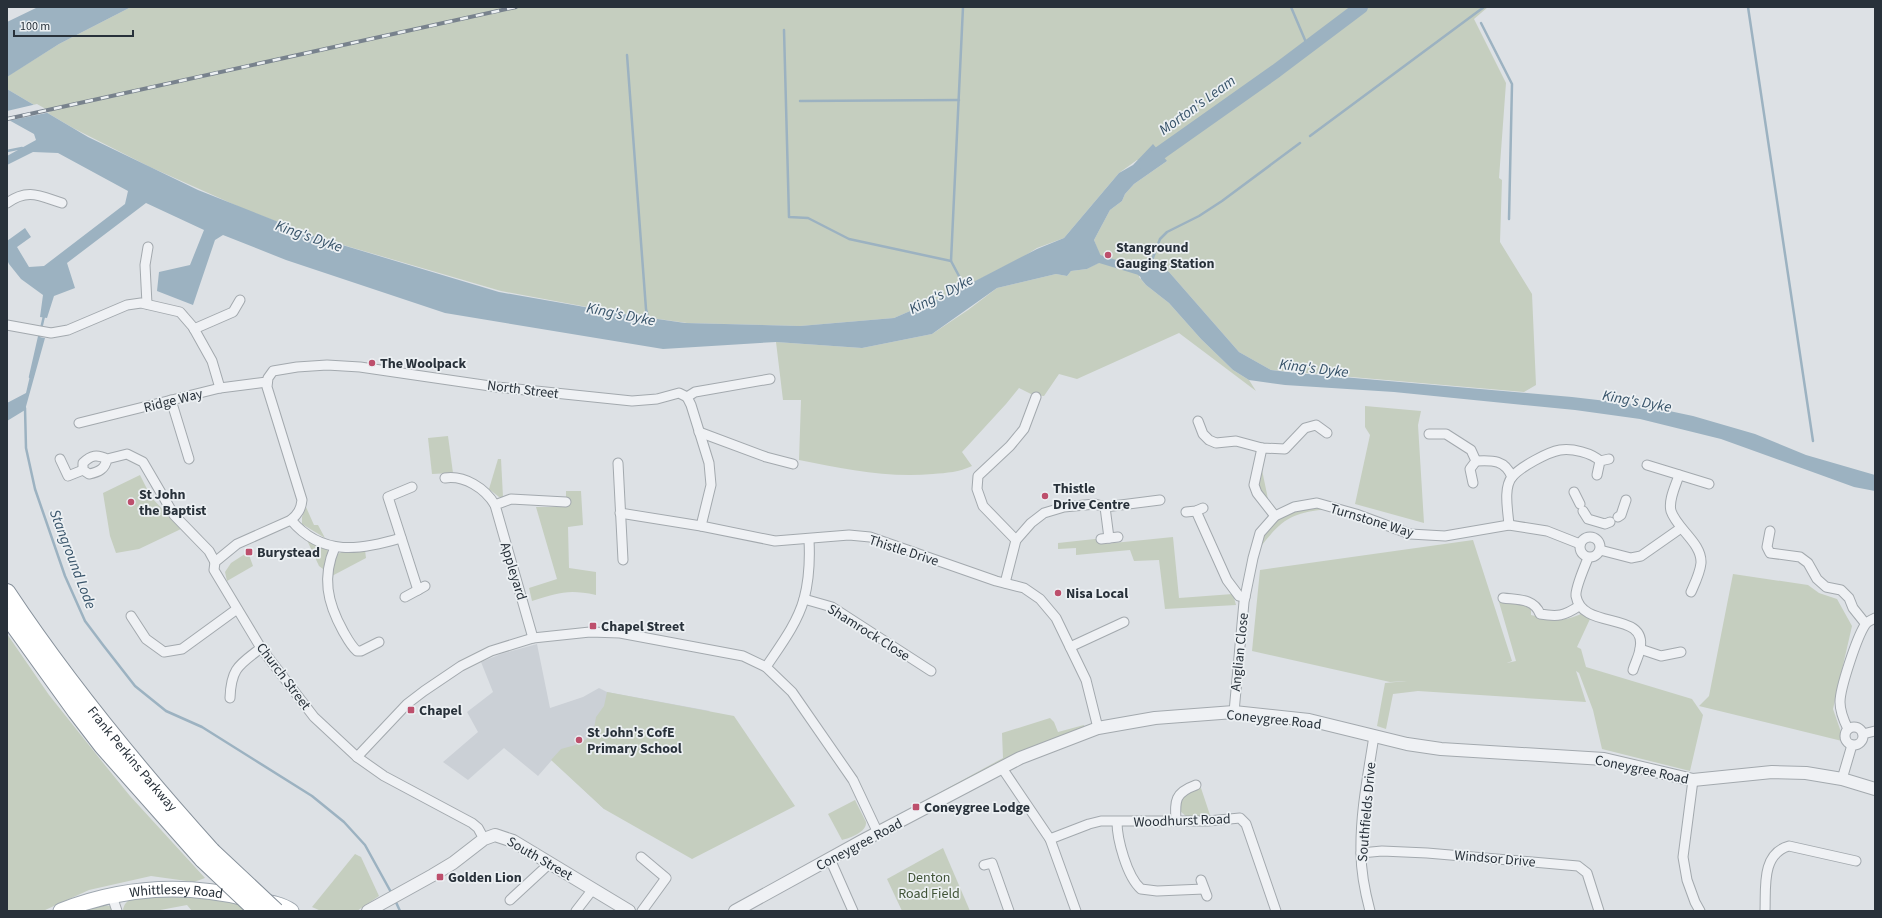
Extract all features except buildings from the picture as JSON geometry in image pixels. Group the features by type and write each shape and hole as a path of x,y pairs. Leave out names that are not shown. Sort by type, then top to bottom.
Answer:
{"highway":[{"name":"Frank Perkins Parkway","path":"7,592 77,690 207,855 276,911"},
{"name":"Frank Perkins Parkway","path":"7,616 93,735 207,855 256,911"}],"main road":[{"name":"Whittlesey Road","path":"61,911 112,896 159,888 195,889 240,896 277,905 291,911"}],"street":[{"path":"7,203 16,197 33,193 62,203"},
{"path":"147,304 145,265 148,247"},
{"path":"194,328 233,312 240,300"},
{"path":"7,325 51,334 68,330 127,305 141,303 180,312 194,328 212,360 220,388"},
{"name":"North Street","path":"267,382 273,371 297,367 327,365 360,367 497,387 624,400 657,399 679,393 687,397 695,392 770,379"},
{"path":"83,470 83,464 89,457 100,455 108,459 127,454 143,462 174,515 209,550 215,562 237,544 291,520 297,515 301,508 302,500 267,387 267,382"},
{"name":"Ridge Way","path":"79,423 220,388 267,382"},
{"path":"687,397 709,464 711,485 701,526"},
{"path":"1016,540 983,506 977,489 978,476 1010,446 1024,429 1036,397"},
{"path":"170,400 189,459"},
{"path":"1198,421 1203,434 1209,440 1216,443 1236,440 1262,448 1285,450 1305,428 1316,425 1328,433"},
{"path":"699,432 766,457 793,464"},
{"path":"1429,434 1446,434 1471,450 1476,461"},
{"path":"1262,448 1254,485 1257,493 1275,516"},
{"path":"1509,525 1508,488 1512,477 1521,469 1551,453 1561,450 1578,451 1604,460 1597,475"},
{"path":"60,459 68,476 83,470"},
{"path":"83,470 89,474 99,472 106,465 108,459"},
{"path":"1476,461 1497,461 1508,468 1512,477"},
{"path":"1473,483 1470,469 1476,461"},
{"path":"618,463 623,560"},
{"path":"1647,465 1709,484"},
{"path":"1679,475 1671,503 1671,511 1681,528 1700,554 1701,562 1700,569 1691,592"},
{"name":"Appleyard","path":"445,478 453,477 464,479 477,486 492,499 533,638"},
{"path":"405,597 421,588 401,538 388,497 412,487"},
{"path":"1574,492 1588,519 1605,524 1621,515 1626,500"},
{"path":"495,505 511,499 566,502"},
{"path":"1005,583 1016,540 1031,523 1044,512 1064,507 1095,504 1105,506 1160,500"},
{"name":"Turnstone Way","path":"1245,597 1260,533 1275,516 1294,507 1317,503 1356,514 1410,534 1445,536 1509,525 1547,531 1580,544"},
{"path":"1105,506 1109,538"},
{"name":"Anglian Close","path":"1186,512 1200,510 1227,580 1239,596 1245,597 1234,712"},
{"name":"Thistle Drive","path":"620,513 701,526 775,541 809,540 849,535 870,537 1005,583 1024,588 1040,598 1056,618 1086,680 1098,728"},
{"path":"291,520 303,532 318,540 346,549 376,545 401,538"},
{"path":"1593,537 1597,522"},
{"path":"1600,550 1631,558 1641,556 1681,528"},
{"path":"1770,531 1767,543 1770,552 1800,557 1808,562 1817,579 1826,586 1841,590 1849,598 1853,608 1865,623"},
{"path":"1593,537 1599,542 1600,550 1595,556 1588,558 1580,551 1580,544 1585,538 1593,537"},
{"path":"766,667 788,635 804,599 810,555 809,540"},
{"path":"335,546 329,562 327,580 333,611 348,640 357,651 362,651 379,642"},
{"path":"1588,558 1576,594 1579,606 1586,613 1630,626 1637,632 1640,649 1633,670"},
{"name":"Church Street","path":"215,562 214,570 261,648 314,717 357,757 394,782 472,823 478,828 484,839"},
{"path":"1503,598 1529,601 1538,607 1540,614 1557,616 1568,614 1579,606"},
{"name":"Shamrock Close","path":"804,599 832,607 931,671"},
{"path":"131,616 146,639 164,652 182,649 237,609"},
{"path":"1864,734 1860,744 1852,745 1847,742 1845,737 1848,729 1841,714 1840,702 1853,653 1865,623 1875,618"},
{"path":"1070,647 1124,622"},
{"path":"357,757 407,704 440,678 491,651 533,638 590,632 620,633 736,655 766,667 792,692 853,780 878,833"},
{"path":"230,698 230,680 238,666 261,648"},
{"path":"1640,649 1661,656 1681,652"},
{"name":"Coneygree Road","path":"735,911 878,833 1002,768 1040,750 1098,728 1155,718 1234,712 1309,720 1407,744 1440,749 1604,759 1693,780 1772,772 1806,773 1842,779 1875,789"},
{"path":"1848,729 1857,727 1864,734"},
{"path":"1864,734 1875,731"},
{"name":"Southfields Drive","path":"1370,911 1362,873 1360,853 1365,794 1374,736"},
{"path":"1842,779 1852,745"},
{"path":"1002,768 1050,839 1076,911"},
{"path":"1693,780 1683,857 1687,880 1700,911"},
{"path":"1176,821 1175,803 1177,796 1186,788 1196,785"},
{"name":"Woodhurst Road","path":"1050,839 1101,821 1208,821 1240,818 1246,824 1276,911"},
{"path":"1117,822 1117,832 1126,862 1133,881 1141,889 1157,891 1204,888"},
{"name":"South Street","path":"484,839 495,835 507,838 629,911"},
{"path":"368,911 453,863 484,839"},
{"path":"1765,911 1766,874 1768,864 1774,855 1785,848 1789,846 1856,861"},
{"name":"Windsor Drive","path":"1360,853 1382,851 1427,852 1578,866 1587,873 1599,911"},
{"path":"641,857 666,878 642,911"},
{"path":"830,859 853,911"},
{"path":"984,865 992,863 1009,911"},
{"path":"510,900 549,864"},
{"path":"576,911 593,889"},
{"path":"112,896 118,911"}],"shaded area":[{"name":"St John's CofE Primary School","path":"537,644 550,708 583,697 599,688 607,692 710,711 604,809 552,760 538,776 504,748 468,780 443,762 478,732 467,712 493,692 481,662 501,654"}],"green space":[{"path":"131,7 1488,7 1474,19 1506,83 1499,178 1502,180 1500,242 1532,294 1536,385 1524,392 1271,370 1239,352 1169,272 1147,265 1141,268 1139,277 1146,285 1169,303 1201,339 1233,370 1249,380 1256,391 1179,333 1077,379 1059,374 1044,396 1033,395 1019,388 962,452 972,466 962,470 938,474 882,474 799,460 801,400 783,400 776,342 862,348 932,334 968,310 997,288 1056,274 1067,276 1071,271 1087,269 1102,261 1094,240 1110,210 1122,201 1125,194 1134,184 1167,161 1137,160 1119,173 1064,238 1037,248 1023,257 952,293 894,318 800,326 687,323 630,315 501,291 319,238 244,209 150,167 73,128 7,89 7,77 11,74 59,44"},
{"path":"1365,406 1421,411 1418,425 1424,523 1355,504 1370,435 1365,427"},
{"path":"448,436 453,473 432,474 428,438"},
{"path":"498,459 501,459 503,497 499,497 489,489"},
{"path":"1262,470 1268,499 1264,496 1259,486"},
{"path":"140,475 151,497 181,529 139,549 116,553 110,536 103,493"},
{"path":"566,491 581,491 583,525 568,527 569,568 596,572 596,595 570,592 532,601 529,588 557,579 536,507 566,507"},
{"path":"306,507 314,525 318,525 325,538 302,524 302,517"},
{"path":"1312,507 1328,509 1306,512 1290,518 1283,522 1262,545 1259,543 1264,534 1275,522 1287,514"},
{"path":"1173,537 1179,598 1233,594 1236,605 1165,609 1159,560 1134,561 1130,550 1076,555 1076,548 1058,549 1058,543 1104,538 1104,544"},
{"path":"306,538 325,547 328,551 323,569 319,566"},
{"path":"1473,540 1512,661 1507,663 1516,661 1499,602 1531,605 1531,615 1545,618 1561,620 1581,614 1590,619 1577,647 1581,649 1586,667 1692,699 1703,715 1690,771 1602,749 1593,710 1579,673 1576,671 1586,702 1418,691 1393,694 1386,729 1377,726 1385,683 1407,681 1390,682 1252,651 1260,570"},
{"path":"365,550 366,558 330,577 335,555 342,552"},
{"path":"248,552 253,566 227,581 225,572 231,563"},
{"path":"1733,574 1808,585 1819,593 1837,599 1852,626 1833,709 1841,732 1842,741 1699,706 1709,696"},
{"path":"7,634 49,695 104,764 130,796 205,878 194,882 151,876 89,890 43,911 7,911"},
{"path":"607,692 734,716 795,806 692,859 604,809 551,760 561,749 579,744 588,738 594,729 596,717 604,706"},
{"path":"1050,718 1054,722 1058,732 1084,725 1085,728 1034,747 1010,758 891,821 891,819 1003,758 1002,733"},
{"path":"1201,788 1210,815 1199,816 1197,818 1188,818 1179,810 1179,799 1185,793"},
{"path":"855,800 866,822 866,826 861,832 842,840 828,814"},
{"name":"Denton Road Field","path":"943,848 970,911 902,911 887,879"},
{"path":"355,854 361,857 379,896 357,911 321,911 312,907"},
{"path":"149,895 231,899 260,911 192,911 187,905 155,911 123,911 124,906 129,900"},
{"path":"100,905 111,906 114,911 81,911"}],"water":[{"path":"38,7 131,7 59,44 7,77 7,22"},
{"path":"7,89 88,137 198,190 319,238 499,292 685,323 800,326 894,318 952,293 1037,249 1064,238 1119,173 1133,165 1153,144 1167,161 1134,184 1125,194 1122,201 1110,210 1094,240 1103,261 1087,269 1071,271 1067,276 1056,274 997,288 932,334 862,348 776,342 663,349 445,313 286,260 223,235 215,240 193,305 157,291 159,272 190,265 204,230 146,203 67,263 75,288 54,296 47,318 40,317 43,295 21,279 9,264 7,260 7,241 25,228 31,237 17,247 29,267 44,266 125,204 128,191 58,153 33,152 7,165 7,156 36,140 34,134 7,119"},
{"path":"1147,265 1160,266 1169,272 1239,352 1271,370 1572,397 1641,405 1693,416 1755,434 1806,455 1875,475 1875,491 1854,487 1721,439 1640,419 1575,410 1394,392 1285,385 1249,380 1233,370 1201,339 1169,303 1146,285 1141,279 1139,271"},
{"path":"39,337 45,338 25,410 7,421 7,403 26,393"}],"pier":[{"path":"37,104 51,112 7,121 7,111"}],"waterway":[{"path":"951,261 963,7"},
{"path":"1291,7 1308,47"},
{"name":"Morton's Leam","path":"1146,165 1160,153 1276,71 1361,7"},
{"path":"1310,136 1484,7"},
{"path":"1748,7 1813,441"},
{"path":"1481,23 1512,84 1509,219"},
{"path":"784,30 789,217 808,218 849,239 951,261 959,276"},
{"path":"627,55 646,309 649,321"},
{"path":"800,101 959,100"},
{"path":"1149,268 1160,239 1167,232 1199,216 1222,201 1300,143"},
{"path":"7,151 22,148"},
{"name":"King's Dyke","path":"1093,257 1139,271 1148,277"},
{"name":"Stanground Lode","path":"41,329 44,316"},
{"name":"Stanground Lode","path":"30,377 40,333"},
{"name":"Stanground Lode","path":"25,408 26,448 35,489 65,576 85,621 103,645 135,686 166,711 202,727 312,796 344,822 365,845 392,894"},
{"name":"Stanground Lode","path":"395,900 400,911"}],"railway":[{"path":"7,119 516,7"}],"place":[{"name":"Stanground Gauging Station","path":"1108,255"},
{"name":"The Woolpack","path":"372,363"},
{"name":"Thistle Drive Centre","path":"1045,496"},
{"name":"St John the Baptist","path":"131,502"},
{"name":"Burystead","path":"249,552"},
{"name":"Nisa Local","path":"1058,593"},
{"name":"Chapel Street","path":"593,626"},
{"name":"Chapel","path":"411,710"},
{"name":"St John's CofE Primary School","path":"579,740"},
{"name":"Coneygree Lodge","path":"916,807"},
{"name":"Golden Lion","path":"440,877"}]}
